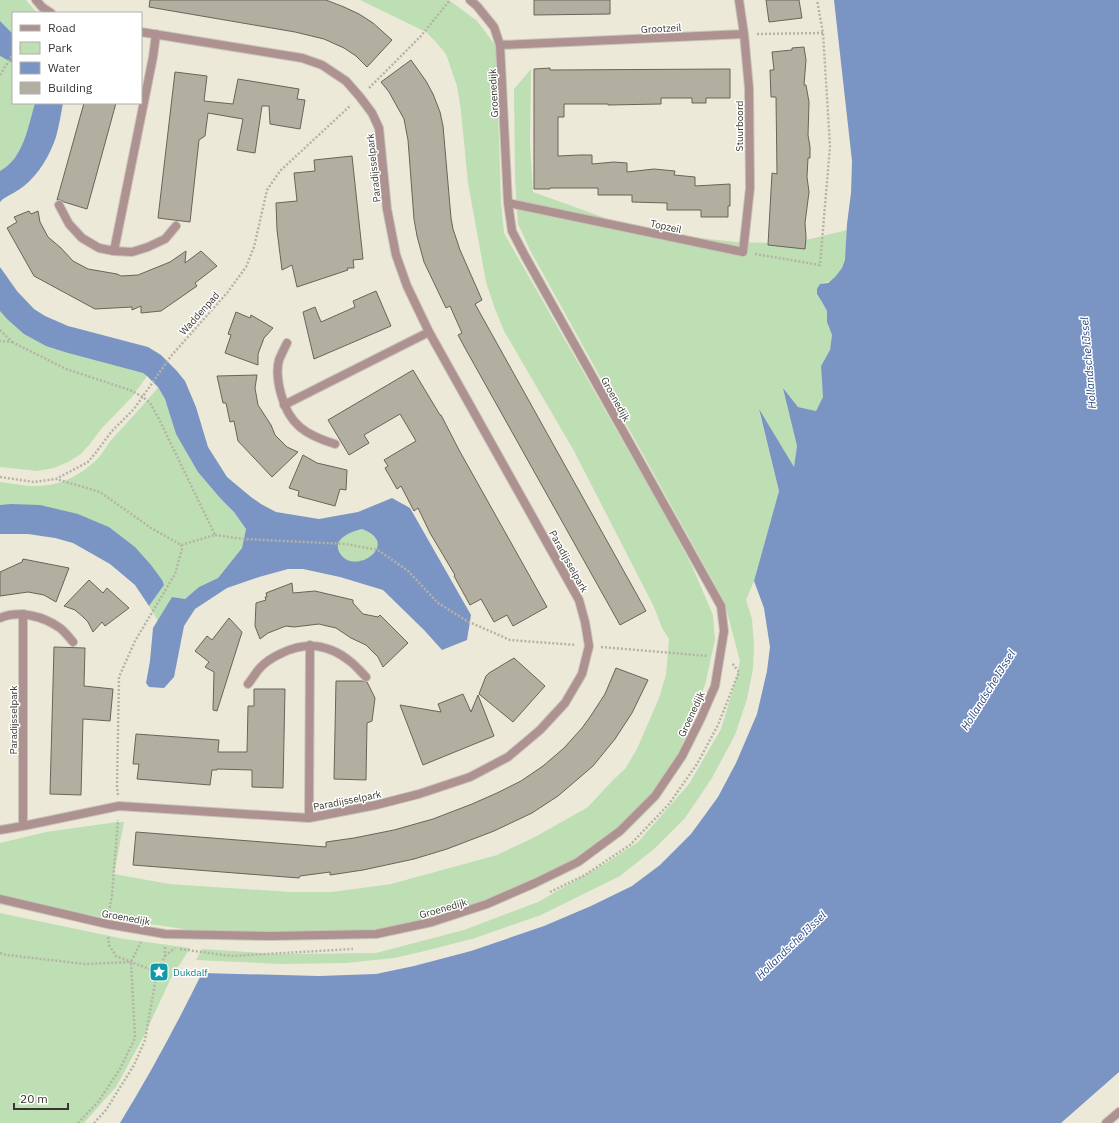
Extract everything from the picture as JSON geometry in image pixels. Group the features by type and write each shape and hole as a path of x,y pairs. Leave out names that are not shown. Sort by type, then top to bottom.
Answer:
{"street":[{"path":"36,0 42,7 50,12"},
{"name":"Groenedijk","path":"0,899 107,924 166,934 270,936 376,934 432,922 487,904 578,862 620,831 655,796 682,756 715,686 724,631 721,606 512,231 508,203 500,45 494,27 479,3 470,0"},
{"name":"Stuurboord","path":"739,0 749,88 750,188 743,252"},
{"name":"Paradijsselpark","path":"0,830 119,806 309,818 376,805 419,794 470,777 508,757 540,730 566,704 582,674 589,646 579,600 429,332 407,286 396,255 387,209 379,128 372,113 346,81 322,65 302,58 142,32"},
{"path":"114,251 153,57 156,34"},
{"name":"Grootzeil","path":"500,45 744,34"},
{"name":"Topzeil","path":"508,203 743,252"},
{"path":"59,205 69,224 82,238 99,248 114,251 132,252 148,247 166,239 176,226"},
{"path":"284,405 429,332"},
{"path":"287,343 279,360 278,382 284,405 292,420 303,430 318,439 335,444"},
{"path":"0,618 23,614 43,619 60,628 74,642"},
{"name":"Paradijsselpark","path":"23,614 23,826"},
{"path":"248,684 260,668 271,658 291,648 310,645 321,646 332,650 351,662 366,677"},
{"name":"Paradijsselpark","path":"309,818 310,645"},
{"path":"1106,1123 1119,1112"}],"path":[{"name":"Waddenpad","path":"0,477 34,482 56,479 88,462 98,452 112,431 134,409 171,356 227,293 246,267 254,248 267,190 280,171 360,97 421,36 450,0"},
{"path":"743,252 820,265 830,146 823,33 817,0"},
{"path":"744,34 823,33"},
{"path":"0,75 12,56"},
{"path":"0,330 12,342 66,369 130,390 143,397 150,403 215,535"},
{"path":"0,341 12,342"},
{"path":"56,479 100,492 151,528 181,545 215,535 244,539 346,544 378,550 408,571 438,603 467,621 510,640 710,657 720,656 728,658 740,672 718,725 697,764 669,804 630,844 585,875 543,895"},
{"path":"157,972 116,956 109,945 107,931 112,895 119,806 117,787 119,677 135,641 175,574 182,549 181,545"},
{"path":"78,1123 98,1102 120,1069 135,1038 131,962 147,930"},
{"path":"165,956 166,934"},
{"path":"94,1123 106,1110 134,1066 145,1040 157,972 165,956 174,948 231,956 354,949"},
{"path":"0,953 85,964 131,962"}],"green space":[{"path":"0,0 26,0 36,12 12,12 12,33 0,21"},
{"path":"360,0 449,0 477,21 496,46 501,202 504,233 666,517 692,566 713,615 715,640 705,685 677,758 639,812 609,843 516,894 399,932 232,936 101,917 0,898 0,843 46,832 117,822 124,822 114,874 169,884 290,892 332,892 391,884 497,855 535,837 588,807 625,769 637,749 659,698 666,675 669,639 662,628 654,607 574,451 504,331 486,282 468,183 457,86 446,54 426,32"},
{"path":"0,56 12,62 12,104 35,104 20,150 15,158 0,171"},
{"path":"531,69 530,144 533,192 611,220 700,238 736,242 773,243 810,239 847,230 846,259 843,267 835,278 823,283 817,294 827,311 827,322 832,335 830,350 821,366 824,397 816,411 798,407 784,389 797,446 794,468 759,411 779,491 754,581 746,600 752,619 754,645 753,669 747,699 735,735 712,778 685,818 654,849 620,876 541,915 475,938 394,958 346,963 281,964 196,960 202,949 278,954 376,953 464,930 538,902 606,863 638,842 689,784 721,729 740,661 724,601 530,250 518,224 515,178 514,89"},
{"path":"0,311 7,319 68,353 143,373 147,376 132,397 102,428 81,454 54,468 37,471 0,467"},
{"path":"158,387 165,399 176,434 221,499 234,512 246,529 242,548 218,578 199,587 185,599 172,597 158,621 149,606 164,585 135,547 109,527 78,514 0,505 0,482 43,486 63,481 84,470 101,455 111,440"},
{"path":"362,529 373,535 377,542 377,549 373,555 366,559 350,561 343,557 339,551 339,542 351,532"},
{"path":"0,913 124,939 190,948 170,980 145,1034 116,1087 84,1123 0,1123"}],"water":[{"name":"Hollandsche IJssel","path":"834,0 1119,0 1119,1072 1061,1123 120,1123 163,1049 202,973 319,976 376,974 471,951 544,926 591,906 632,886 660,865 691,834 718,797 736,763 757,714 767,671 770,647 764,608 754,581 779,491 759,409 794,467 797,446 783,388 798,407 816,411 823,397 821,366 830,350 832,335 827,322 827,311 817,294 817,289 820,284 828,283 835,277 842,268 845,260 847,224 851,193 852,161"},
{"path":"0,21 12,33 12,62 0,56"},
{"path":"35,104 63,104 56,137 51,151 39,170 22,188 0,202 0,171 15,158 24,141"},
{"path":"0,267 17,291 34,309 45,316 68,326 148,347 161,355 185,381 196,407 208,447 227,477 251,497 276,512 319,519 358,512 392,498 410,508 471,615 467,640 442,650 383,590 340,577 303,569 288,569 227,588 195,609 184,626 174,677 164,688 149,687 146,683 153,628 172,597 185,599 199,587 218,578 242,548 246,529 234,512 198,472 176,434 165,399 158,387 147,376 143,373 46,346 24,334 0,311","holes":["362,529 373,535 377,542 377,548 373,554 366,559 350,561 343,557 339,551 339,542 351,532"]},
{"path":"0,505 40,505 78,514 109,527 135,547 151,565 164,585 149,606 135,585 110,564 73,543 55,538 28,534 0,534"}],"building":[{"path":"150,0 326,0 359,14 373,23 392,40 367,67 356,56 344,48 324,39 295,32 149,7"},
{"path":"534,0 610,0 610,14 534,15"},
{"path":"766,0 799,0 802,18 769,22"},
{"path":"804,47 806,60 804,85 806,85 809,102 808,135 810,147 807,177 809,192 805,223 805,249 768,245 772,173 777,174 776,97 771,97 770,70 774,70 772,52"},
{"path":"411,60 426,81 440,112 443,126 453,229 460,250 482,300 475,304 646,611 620,625 465,348 458,335 462,333 450,306 446,308 424,262 414,219 408,140 404,119 389,92 381,82"},
{"path":"550,68 550,70 730,69 730,98 706,98 706,103 692,103 692,98 661,98 661,104 564,104 564,117 558,117 558,156 592,155 592,164 614,162 627,163 627,172 654,169 675,171 674,175 695,177 695,186 730,184 730,206 728,206 728,217 701,217 701,210 667,210 667,203 632,202 632,195 598,195 598,188 534,189 534,69"},
{"path":"175,72 207,76 204,101 233,104 238,79 299,89 297,99 305,100 300,129 270,124 269,106 262,106 255,153 237,150 243,119 208,113 205,136 199,140 190,222 158,218"},
{"path":"84,104 116,104 87,209 57,200"},
{"path":"352,156 363,259 353,260 354,268 347,268 348,270 297,287 292,265 282,270 277,230 276,203 297,201 294,173 315,171 314,160"},
{"path":"29,211 31,214 38,211 40,222 48,237 73,261 88,269 121,276 138,275 170,262 186,251 185,263 201,251 217,266 195,283 197,286 161,311 141,313 141,306 132,310 132,307 95,309 34,276 7,228 17,222 14,217"},
{"path":"376,291 391,326 314,359 303,312 315,307 321,322 355,307 353,301"},
{"path":"236,312 250,318 251,315 273,328 264,338 258,354 258,365 225,353 231,335 228,334"},
{"path":"413,370 441,415 547,607 513,626 507,615 494,622 481,599 470,605 454,576 455,575 430,533 418,508 414,511 401,486 397,489 385,468 388,466 384,460 416,441 400,414 364,435 369,443 349,455 328,420"},
{"path":"257,375 255,388 258,405 271,425 275,435 287,447 298,452 272,477 238,441 234,421 230,422 226,403 223,403 217,376"},
{"path":"303,455 317,463 347,470 346,490 340,489 335,506 298,496 299,491 289,488"},
{"path":"23,559 69,568 56,602 44,595 28,592 0,596 0,572 22,562"},
{"path":"89,580 103,593 107,588 129,608 105,626 102,622 93,632 88,622 82,616 75,610 64,606"},
{"path":"292,583 293,593 315,591 353,600 353,603 363,614 378,617 380,615 408,643 383,667 378,657 366,645 351,638 336,628 319,624 294,627 286,626 268,633 260,639 255,626 256,603 266,600 266,593"},
{"path":"229,618 242,632 217,711 213,710 214,672 205,667 209,662 195,651 207,636 212,640"},
{"path":"54,647 85,648 84,686 113,689 110,721 83,719 81,795 50,794"},
{"path":"514,658 545,686 513,722 479,694 486,676"},
{"path":"616,668 648,680 632,713 615,739 593,766 558,796 532,813 494,831 447,849 414,859 363,870 330,875 330,872 300,876 299,878 133,865 136,832 326,847 326,842 394,830 433,819 472,804 521,781 543,766 564,748 582,728 605,694"},
{"path":"336,681 367,682 375,698 372,721 367,723 366,780 334,779"},
{"path":"254,689 285,689 283,788 252,787 252,770 212,770 210,785 137,779 139,764 133,764 136,734 219,740 218,752 247,752 248,706 254,706"},
{"path":"463,694 471,712 478,695 494,736 423,765 400,705 441,712 438,704"}],"place":[{"name":"Dukdalf","path":"159,972"}]}
